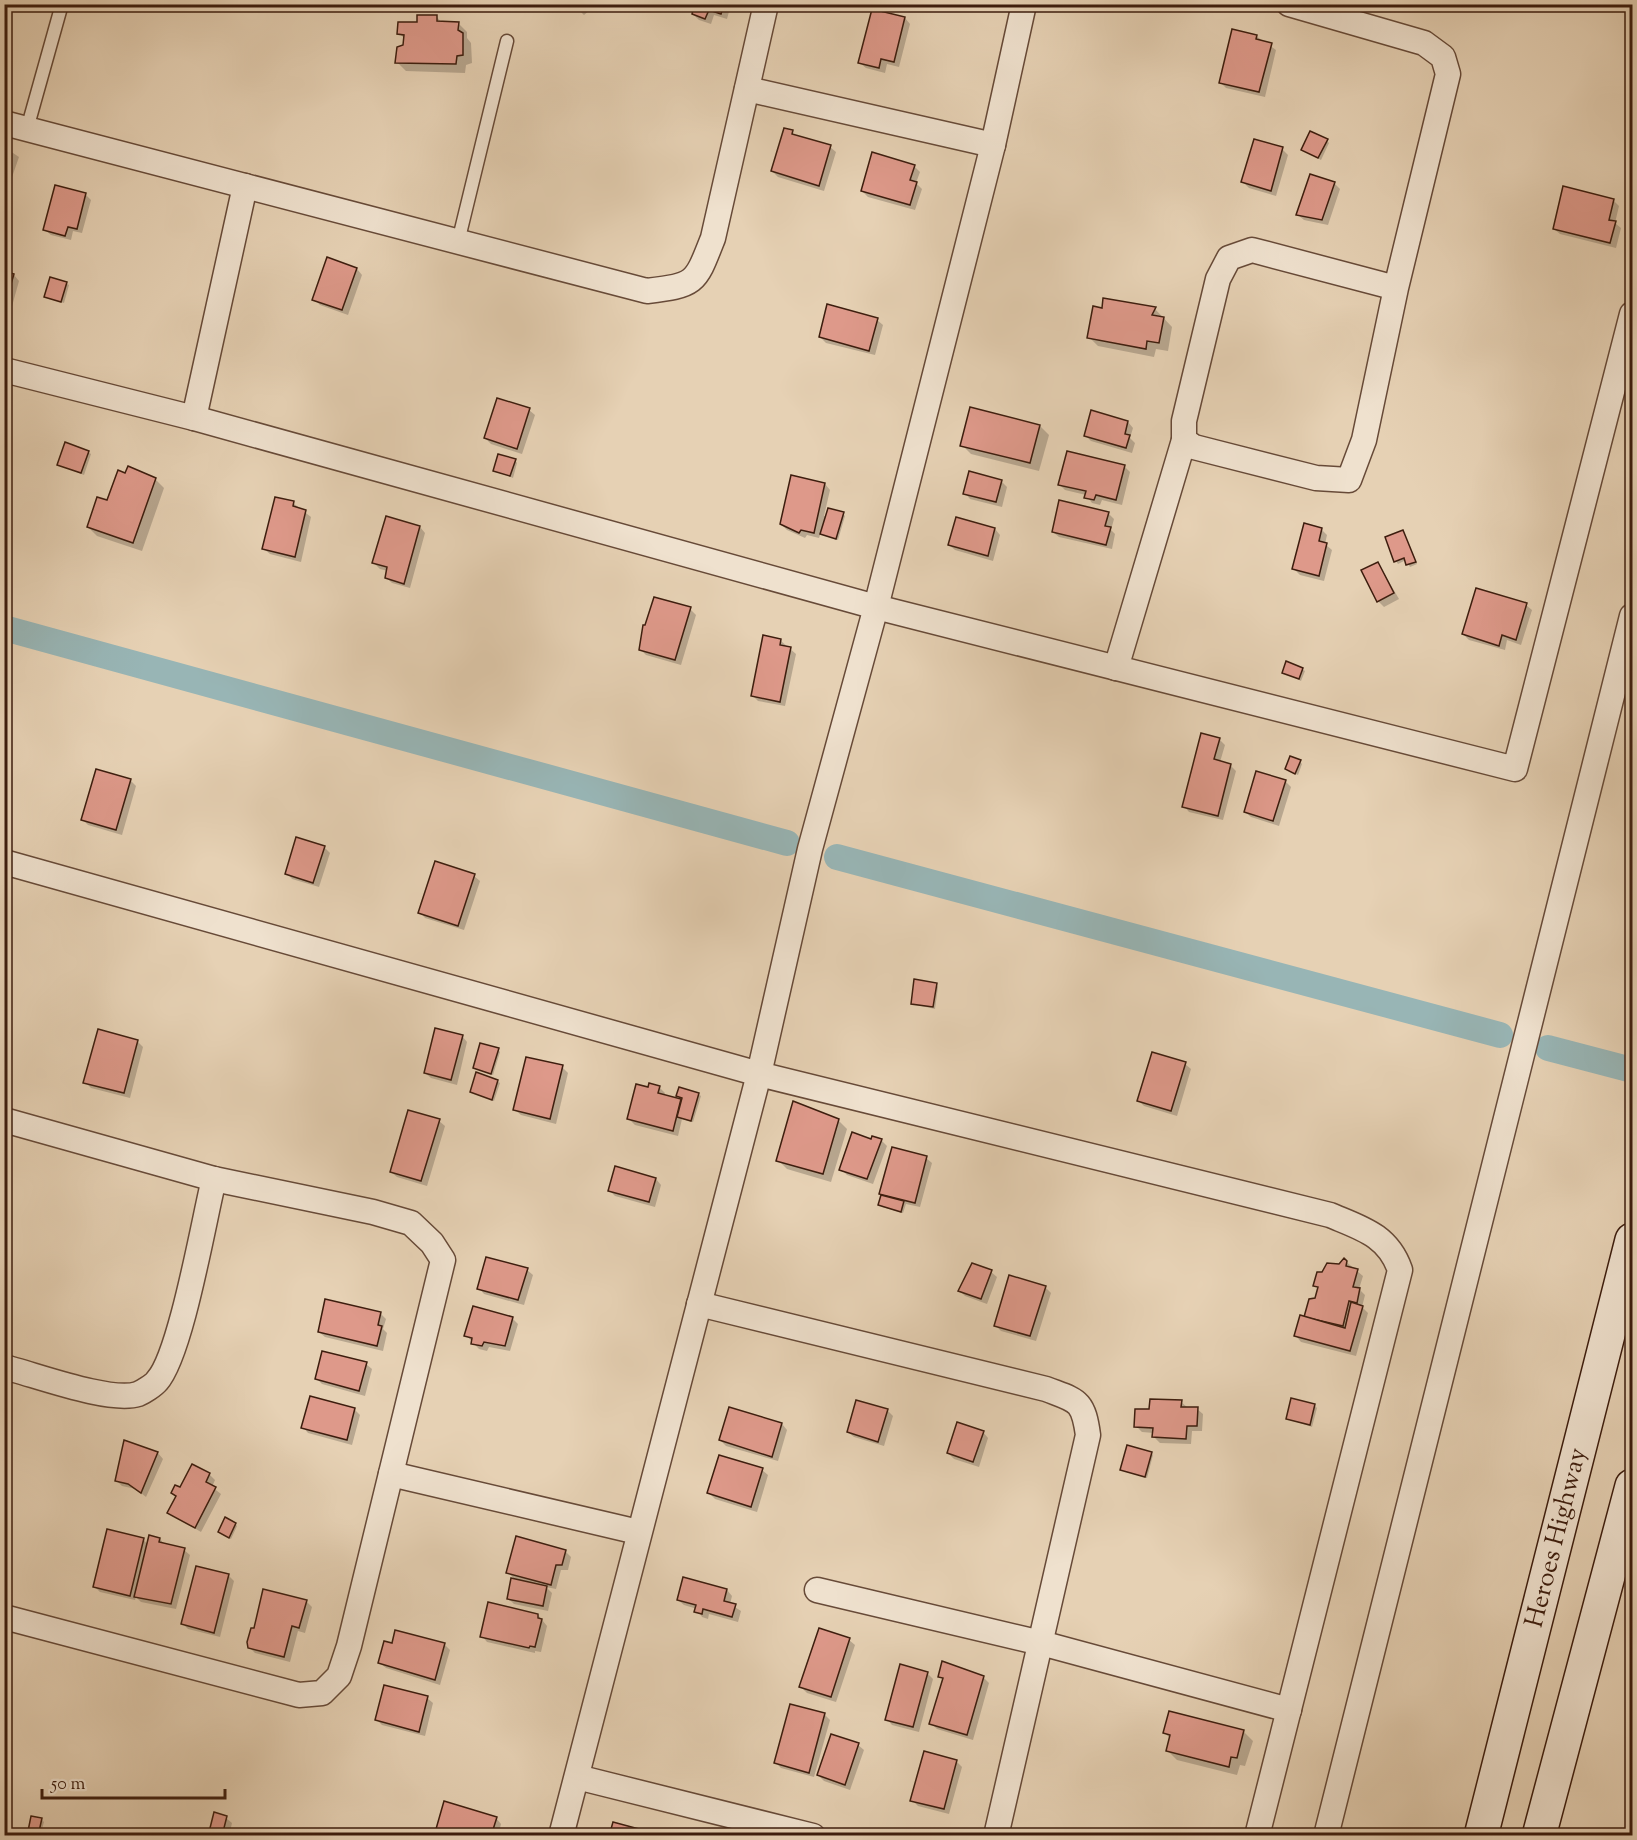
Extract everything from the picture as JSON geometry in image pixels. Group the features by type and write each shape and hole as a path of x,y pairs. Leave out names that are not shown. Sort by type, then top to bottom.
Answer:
{"main road":[{"name":"Heroes Highway","path":"1481,1836 1632,1240"},
{"path":"1539,1836 1632,1486"}],"street":[{"path":"16,126 647,291 679,287 699,275 713,238 766,4"},
{"path":"561,1836 638,1532 759,1074 810,849 876,607 993,146 1024,4"},
{"path":"1184,440 1194,447 1316,478 1349,480 1364,440 1396,288 1448,74 1443,57 1424,43 1289,4"},
{"path":"747,89 993,146"},
{"path":"194,418 245,186"},
{"path":"1116,668 1184,440 1184,421 1218,279 1228,258 1252,250 1396,288"},
{"path":"4,370 194,418 876,607 1515,769 1632,315"},
{"path":"1326,1836 1632,616"},
{"path":"4,862 759,1074 1330,1215 1369,1231 1394,1252 1400,1269 1257,1836"},
{"path":"4,1120 214,1179 373,1212 411,1223 432,1243 443,1260 349,1646 339,1676 322,1693 300,1695 4,1617"},
{"path":"4,1367 111,1396 138,1394 157,1382 167,1364 179,1329 214,1179"},
{"path":"699,1304 1046,1389 1075,1400 1085,1411 1088,1435 996,1836"},
{"path":"391,1474 638,1532"},
{"path":"817,1590 1041,1643 1289,1710"},
{"path":"577,1777 813,1836"}],"lane":[{"path":"16,126 62,4"},
{"path":"458,242 507,41"}],"building":[{"path":"572,4 584,4 577,10"},
{"path":"691,4 724,4 721,14 709,10 705,19 692,14 694,5"},
{"path":"872,9 905,17 894,62 881,59 879,68 858,63"},
{"path":"417,15 437,15 437,21 459,22 458,30 463,33 463,55 457,56 456,64 395,63 397,47 403,45 404,35 397,34 398,22 417,22"},
{"path":"1232,29 1257,35 1256,39 1272,43 1259,92 1219,83"},
{"path":"784,128 793,130 792,134 831,145 819,186 771,171"},
{"path":"1310,131 1328,139 1318,158 1301,150"},
{"path":"1254,139 1283,147 1271,191 1241,182"},
{"path":"4,145 11,147 4,165"},
{"path":"872,152 915,165 910,180 917,182 910,205 861,191"},
{"path":"1310,174 1335,182 1322,220 1296,215"},
{"path":"55,185 86,193 77,229 68,227 65,236 43,230"},
{"path":"1563,186 1614,199 1609,220 1616,221 1610,243 1553,229"},
{"path":"327,257 357,268 342,310 312,300"},
{"path":"4,271 14,274 4,307"},
{"path":"50,277 67,282 61,302 44,297"},
{"path":"1103,298 1156,307 1152,315 1164,317 1159,343 1147,341 1146,349 1087,338 1093,306 1102,308"},
{"path":"827,304 878,318 869,351 819,337"},
{"path":"497,398 530,408 517,449 484,438"},
{"path":"970,407 1040,425 1030,463 960,446"},
{"path":"1091,410 1128,421 1125,434 1130,435 1126,448 1084,436"},
{"path":"65,442 89,451 81,473 57,465"},
{"path":"1067,451 1125,465 1116,500 1096,495 1094,500 1084,498 1086,491 1058,485"},
{"path":"498,454 516,459 510,476 493,471"},
{"path":"128,466 156,478 133,543 87,527 97,497 107,500 118,470 125,473"},
{"path":"969,471 1002,480 996,502 963,494"},
{"path":"791,475 825,483 814,533 801,530 799,533 780,524"},
{"path":"275,497 294,501 293,506 306,510 295,557 262,549"},
{"path":"1059,500 1109,512 1105,526 1111,527 1106,545 1052,532"},
{"path":"828,508 844,512 836,539 820,534"},
{"path":"386,516 420,526 404,584 385,578 387,567 372,563"},
{"path":"956,517 995,528 988,556 948,545"},
{"path":"1304,523 1322,528 1319,541 1327,543 1319,576 1292,569"},
{"path":"1403,530 1416,562 1406,565 1404,558 1394,562 1385,537"},
{"path":"1378,562 1394,593 1377,602 1361,570"},
{"path":"1476,588 1527,603 1516,640 1502,635 1499,646 1462,634"},
{"path":"654,597 691,607 675,660 639,650 643,625 645,625"},
{"path":"763,635 781,639 780,645 791,647 780,702 751,696"},
{"path":"1286,661 1303,668 1299,679 1282,673"},
{"path":"1201,733 1220,738 1214,759 1231,764 1218,816 1182,807"},
{"path":"1290,756 1301,760 1295,774 1285,769"},
{"path":"96,769 131,779 116,830 81,820"},
{"path":"1256,771 1286,780 1273,821 1244,812"},
{"path":"296,837 325,846 313,883 285,874"},
{"path":"435,861 475,874 458,926 418,913"},
{"path":"914,979 937,983 933,1007 911,1004"},
{"path":"435,1028 463,1035 451,1080 424,1073"},
{"path":"98,1029 138,1040 124,1093 83,1083"},
{"path":"480,1043 499,1048 491,1074 473,1068"},
{"path":"1152,1052 1186,1062 1171,1111 1137,1101"},
{"path":"526,1057 563,1065 550,1119 513,1110"},
{"path":"476,1072 498,1080 492,1100 470,1092"},
{"path":"649,1083 660,1086 658,1093 681,1099 673,1131 627,1119 636,1084 648,1087"},
{"path":"679,1087 699,1093 691,1121 677,1117 682,1098 676,1096"},
{"path":"793,1101 839,1119 823,1174 776,1161"},
{"path":"408,1110 440,1119 421,1181 390,1172"},
{"path":"852,1132 871,1139 872,1136 882,1139 867,1179 839,1170"},
{"path":"892,1147 927,1156 915,1203 879,1194"},
{"path":"615,1166 656,1178 649,1202 608,1191"},
{"path":"881,1195 904,1201 901,1212 878,1205"},
{"path":"486,1257 528,1268 518,1300 477,1289"},
{"path":"1344,1258 1347,1261 1346,1266 1358,1269 1353,1287 1360,1288 1357,1303 1349,1301 1343,1326 1304,1317 1309,1299 1315,1298 1318,1287 1313,1286 1317,1272 1322,1272 1327,1263 1339,1264"},
{"path":"972,1263 992,1270 981,1299 958,1291"},
{"path":"1009,1275 1046,1286 1030,1336 994,1326"},
{"path":"325,1299 381,1312 378,1325 382,1326 377,1346 318,1332"},
{"path":"1351,1302 1363,1306 1350,1351 1294,1336 1300,1315 1345,1328"},
{"path":"473,1306 513,1317 505,1346 484,1342 482,1346 471,1344 472,1338 464,1336"},
{"path":"322,1351 367,1362 359,1391 315,1379"},
{"path":"310,1396 355,1408 347,1440 301,1428"},
{"path":"1291,1398 1315,1404 1310,1425 1286,1419"},
{"path":"1150,1399 1182,1400 1181,1407 1198,1407 1197,1426 1187,1426 1186,1439 1152,1437 1153,1428 1134,1427 1135,1409 1149,1409"},
{"path":"856,1400 888,1409 878,1442 847,1432"},
{"path":"729,1407 782,1423 772,1457 719,1440"},
{"path":"957,1422 984,1431 973,1462 947,1453"},
{"path":"124,1440 158,1452 141,1493 128,1484 115,1481"},
{"path":"1127,1445 1152,1452 1145,1477 1120,1470"},
{"path":"719,1455 763,1468 751,1507 707,1493"},
{"path":"192,1464 210,1473 206,1482 216,1487 195,1528 167,1513 176,1496 171,1493 175,1485 180,1487"},
{"path":"225,1517 236,1523 229,1538 218,1532"},
{"path":"107,1529 144,1538 130,1596 93,1587"},
{"path":"149,1535 160,1538 159,1542 185,1548 171,1604 134,1597"},
{"path":"516,1536 566,1550 562,1565 556,1565 551,1585 506,1573"},
{"path":"196,1566 229,1574 214,1633 181,1624"},
{"path":"683,1577 727,1589 724,1601 736,1604 732,1617 703,1609 702,1614 694,1612 696,1605 677,1600"},
{"path":"511,1578 547,1586 543,1606 507,1599"},
{"path":"263,1589 307,1600 299,1628 292,1626 284,1657 248,1648 247,1642 251,1628 254,1628"},
{"path":"488,1602 538,1614 538,1618 542,1619 535,1647 530,1646 529,1648 480,1637"},
{"path":"819,1628 850,1638 831,1697 799,1687"},
{"path":"395,1630 445,1643 435,1680 378,1663 384,1641 392,1643"},
{"path":"942,1661 984,1676 967,1735 929,1724 943,1678 938,1677"},
{"path":"900,1664 928,1672 913,1727 885,1720"},
{"path":"384,1685 428,1696 419,1732 375,1720"},
{"path":"790,1704 825,1713 809,1773 774,1763"},
{"path":"1169,1711 1244,1730 1237,1758 1231,1757 1229,1767 1166,1751 1170,1735 1163,1733"},
{"path":"831,1734 859,1743 845,1785 817,1775"},
{"path":"924,1751 957,1760 944,1809 910,1801"},
{"path":"444,1801 497,1817 491,1836 434,1836"},
{"path":"214,1812 227,1816 222,1836 208,1836"},
{"path":"31,1816 42,1818 38,1836 27,1836"},
{"path":"613,1822 639,1829 637,1833 647,1836 609,1836"}],"waterway":[{"path":"4,628 787,843"},
{"path":"837,857 1500,1035"},
{"path":"1548,1048 1632,1070"}]}
